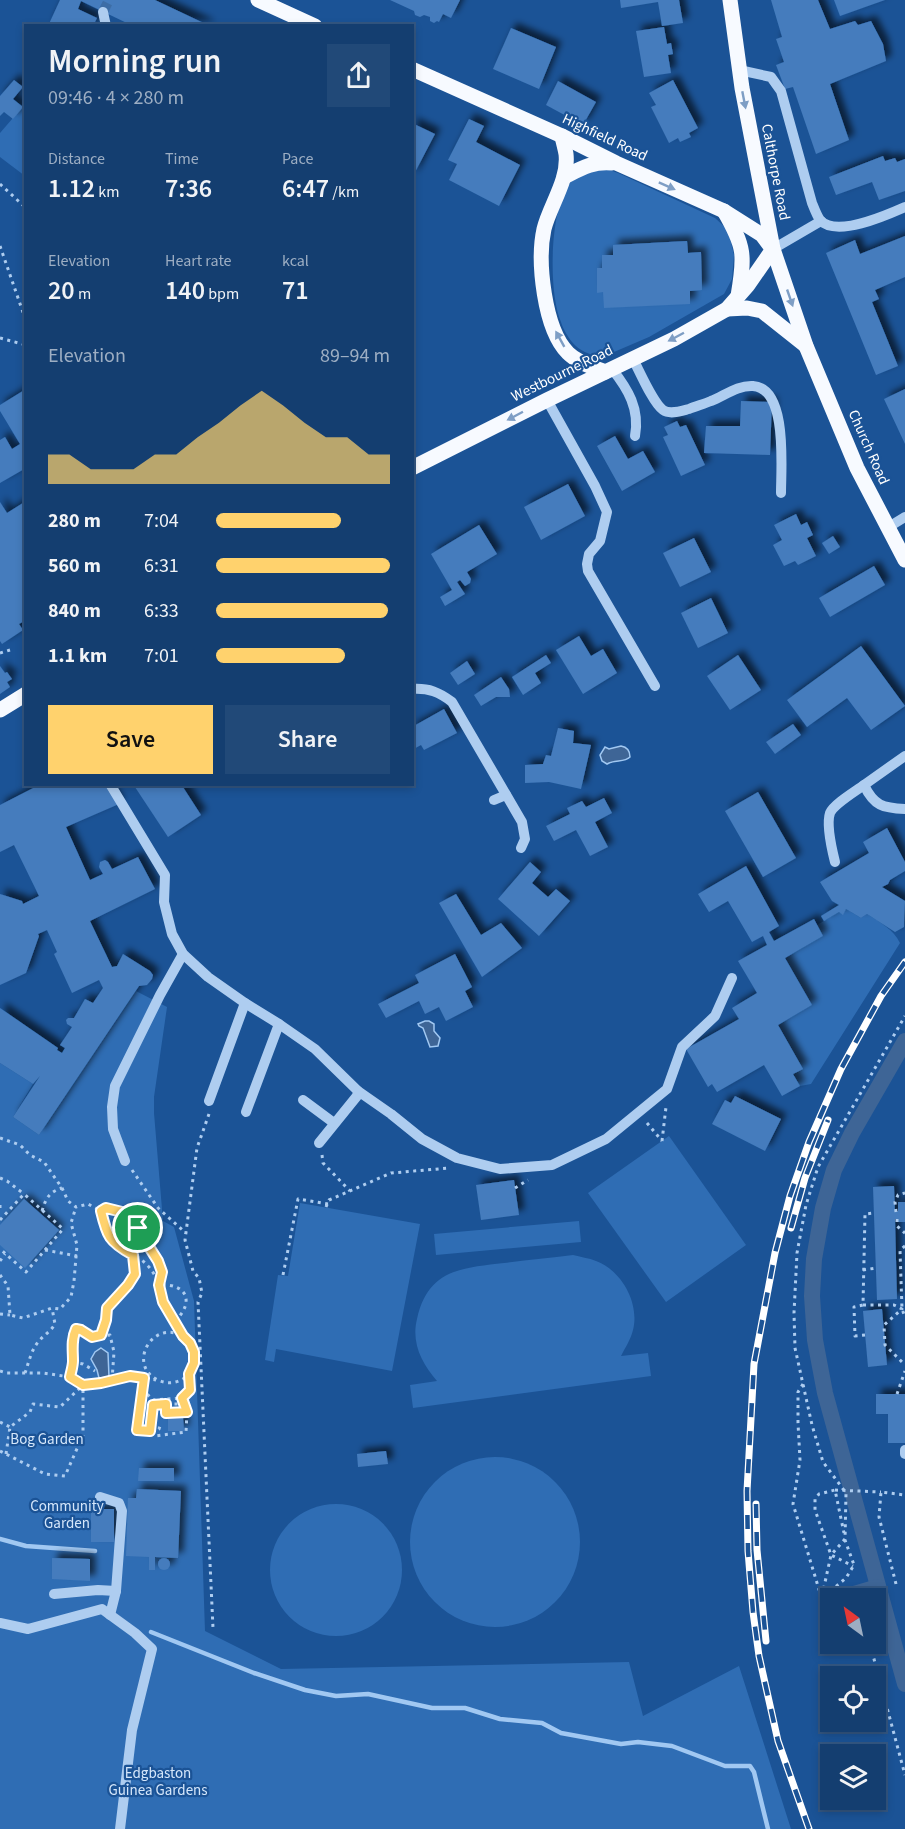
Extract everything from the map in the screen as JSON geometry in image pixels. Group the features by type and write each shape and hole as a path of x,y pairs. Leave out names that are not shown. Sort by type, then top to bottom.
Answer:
{"main road":[{"path":"258,0 311,24"},
{"name":"Calthorpe Road","path":"730,0 739,70 773,249 806,346"},
{"name":"Highfield Road","path":"414,70 724,211 762,235 773,249"},
{"path":"562,136 566,156 564,177 544,230 542,265 544,295 557,337 568,353 583,363 608,370"},
{"path":"564,177 600,161 616,163"},
{"path":"724,211 742,247 742,274 738,296"},
{"path":"727,309 758,272 773,249"},
{"path":"727,309 747,308 762,311 806,346"},
{"name":"Westbourne Road","path":"414,467 674,339 727,309"},
{"name":"Church Road","path":"806,346 857,468 905,560"},
{"path":"0,710 24,695"}],"street":[{"path":"103,12 106,24"},
{"path":"739,70 771,77 781,91 812,203 821,221 831,226 852,226 905,207"},
{"path":"773,249 821,221"},
{"path":"633,359 657,404 670,413 712,401 740,388 755,386 766,391 776,403 780,431 781,493"},
{"path":"608,370 631,395 636,412 635,436"},
{"path":"547,400 607,512 600,541 589,554 586,564 588,571 655,686"},
{"path":"887,528 905,517"},
{"path":"414,689 424,688 441,692 452,702 522,822 525,839 521,848"},
{"path":"835,862 830,838 830,813 836,806 905,756"},
{"path":"864,785 870,798 878,804 905,809"},
{"path":"111,786 165,875 164,902 172,934 183,954 208,977 315,1049 358,1091 422,1139 457,1158 500,1169 552,1165 606,1139 666,1089 682,1047 715,1016 732,978"},
{"path":"494,801 506,795"},
{"path":"125,1161 113,1129 112,1107 115,1086 160,994 183,954"},
{"path":"209,1101 245,1003"},
{"path":"246,1112 279,1024"},
{"path":"319,1143 357,1096 358,1091"},
{"path":"303,1100 334,1123"},
{"path":"100,1497 119,1503 122,1511 116,1591 110,1615"},
{"path":"54,1594 98,1590 116,1591"},
{"path":"0,1623 28,1629 102,1609 135,1633 152,1649 132,1730 120,1829"}],"path":[{"path":"0,184 24,206"},
{"path":"0,246 24,315"},
{"path":"0,338 24,344"},
{"path":"0,652 10,650"},
{"path":"824,1588 831,1555 845,1540 846,1493 823,1462 812,1425 795,1348 797,1253 806,1205 818,1167 905,1016"},
{"path":"638,1112 662,1141 666,1089"},
{"path":"209,1101 210,1113 197,1148 185,1240 193,1271 199,1278 202,1293 198,1302 213,1628"},
{"path":"0,1138 20,1145 30,1155 44,1162 62,1188 68,1202 76,1208"},
{"path":"125,1161 158,1208 186,1233"},
{"path":"323,1163 350,1191"},
{"path":"283,1275 298,1199 327,1206 329,1200 391,1173 469,1167 478,1164"},
{"path":"0,1178 24,1194 63,1229 26,1272 0,1249"},
{"path":"42,1210 48,1195 62,1188"},
{"path":"896,1212 898,1195 905,1193"},
{"path":"1,1216 24,1194"},
{"path":"6,1454 10,1427 30,1412 33,1404 60,1407 83,1385 130,1376 175,1382 189,1374 194,1363 194,1352 190,1343 183,1336 163,1302 159,1285 144,1262 118,1247 106,1234 101,1211 88,1204 76,1208"},
{"path":"0,1205 1,1216"},
{"path":"0,1314 23,1318 52,1308 60,1309 71,1297 77,1245 71,1223 76,1208"},
{"path":"101,1211 106,1208 129,1215 160,1268 162,1278 159,1285"},
{"path":"863,1305 865,1214 874,1213"},
{"path":"897,1219 897,1226 905,1233"},
{"path":"905,1246 900,1250 898,1268 902,1309 905,1317"},
{"path":"45,1250 77,1256"},
{"path":"0,1261 5,1254"},
{"path":"101,1335 107,1308 135,1274 133,1255"},
{"path":"863,1270 876,1268"},
{"path":"0,1275 8,1286 10,1315"},
{"path":"159,1285 170,1284 178,1287 185,1296 187,1305 184,1313 175,1321"},
{"path":"865,1335 855,1336 854,1307 894,1305 902,1309"},
{"path":"25,1373 33,1349 56,1324 52,1308"},
{"path":"902,1309 884,1325 886,1346 905,1365"},
{"path":"70,1377 73,1362 72,1338 76,1329 92,1337 110,1335 114,1352 112,1380"},
{"path":"160,1381 147,1370 144,1358 145,1348 154,1337 164,1333 183,1336"},
{"path":"73,1362 83,1364 94,1371"},
{"path":"0,1371 70,1377 83,1385"},
{"path":"897,1394 905,1371"},
{"path":"142,1389 153,1400 182,1398 190,1390 189,1374"},
{"path":"144,1378 137,1430 151,1432 159,1430 160,1426"},
{"path":"803,1383 798,1392 800,1460 793,1504 820,1592"},
{"path":"0,1451 45,1474 64,1476 83,1435 83,1385"},
{"path":"151,1432 155,1436 186,1432 187,1412 182,1398"},
{"path":"166,1404 166,1413 187,1412"},
{"path":"151,1432 153,1405 184,1404"},
{"path":"0,1422 10,1427"},
{"path":"834,1490 853,1566 846,1578 834,1588"},
{"path":"853,1566 831,1555 815,1510 815,1499 819,1494 834,1490 905,1495"},
{"path":"881,1492 879,1518 896,1584"},
{"path":"873,1654 905,1775"}],"green space":[{"path":"24,105 24,175 0,157 0,133"},
{"path":"601,167 715,218 728,230 734,255 732,279 724,294 649,337 600,358 578,348 564,330 554,291 553,249 555,228 564,192 572,180 585,172"},
{"path":"846,909 861,918 867,914 882,923 900,943 811,1084 800,1086 793,1074 778,1025 812,1005 785,958 823,936 817,925 839,912 843,914"},
{"path":"136,991 167,1007 154,1097 154,1113 163,1221 174,1227 194,1301 205,1631 281,1669 629,1662 643,1716 739,1666 791,1829 0,1829 0,1063 33,1084 13,1117 39,1135"},
{"path":"669,1136 746,1245 666,1302 588,1193"},
{"path":"300,1203 420,1224 392,1371 276,1349 274,1362 265,1360 278,1275 288,1276"},
{"path":"579,1221 581,1242 436,1255 434,1234"},
{"path":"573,1255 605,1265 621,1280 631,1299 634,1320 631,1337 621,1356 648,1353 651,1376 413,1408 410,1385 437,1381 419,1353 415,1336 422,1302 438,1281 449,1274 474,1267"},
{"path":"495,1457 512,1458 528,1463 555,1482 574,1509 579,1525 579,1559 574,1575 555,1602 528,1621 512,1626 495,1627 478,1626 462,1621 435,1602 416,1575 411,1559 410,1542 411,1525 416,1509 435,1482 462,1463 478,1458"},
{"path":"336,1504 361,1509 382,1524 397,1545 402,1570 397,1595 382,1616 361,1631 336,1636 311,1631 290,1616 275,1595 270,1570 275,1545 290,1524 311,1509"}],"shaded area":[{"path":"621,746 628,750 630,757 607,764 602,761 600,755 605,747 609,749"},
{"path":"425,1021 434,1024 434,1031 440,1038 438,1046 430,1047 423,1028 419,1026 418,1024"},
{"path":"101,1348 108,1353 109,1377 99,1378 91,1359"}],"building":[{"path":"60,0 155,0 206,24 129,24 81,1 78,9 97,18 94,24 49,24"},
{"path":"390,0 460,0 451,18 443,14 439,22 434,23 430,21 430,17 415,15 414,11"},
{"path":"620,0 679,0 683,23 662,26 658,2 621,8"},
{"path":"771,0 818,0 830,29 855,21 858,25 871,21 883,44 886,61 830,84 849,140 816,154 793,87 785,89 776,65 784,62 776,39 782,37"},
{"path":"834,0 885,0 840,16"},
{"path":"664,27 667,44 671,43 673,54 668,55 671,73 644,77 636,31"},
{"path":"511,28 556,47 539,89 493,69"},
{"path":"14,80 23,87 13,99 23,107 13,119 4,112 0,116 0,96"},
{"path":"673,80 698,128 689,133 691,137 680,142 678,138 669,143 651,107 656,105 649,93"},
{"path":"558,81 596,102 583,125 546,105"},
{"path":"469,119 484,126 476,142 520,165 499,206 449,180 457,164 448,160"},
{"path":"414,124 435,134 414,174"},
{"path":"883,156 885,161 895,158 897,162 905,159 905,191 879,200 872,182 836,195 829,177"},
{"path":"905,236 905,277 875,290 879,299 872,302 898,366 876,375 826,253 855,240 860,254"},
{"path":"687,241 688,253 701,252 702,290 690,291 690,304 604,308 603,292 597,293 597,268 602,268 602,255 613,255 613,245"},
{"path":"905,389 905,444 884,399"},
{"path":"24,390 24,469 0,483 0,440 5,437 12,449 20,444 0,411 0,405"},
{"path":"741,401 772,402 770,455 704,453 706,426 740,426"},
{"path":"677,421 680,427 686,425 705,465 681,476 663,437 668,435 664,427"},
{"path":"615,436 628,459 643,451 655,472 622,491 597,446"},
{"path":"568,484 585,516 541,540 524,507"},
{"path":"0,502 7,513 24,502 24,621 19,624 23,630 2,644 0,641"},
{"path":"796,514 801,525 807,522 813,535 807,538 816,556 798,565 795,561 784,566 773,545 782,540 774,525"},
{"path":"479,525 497,554 467,572 471,579 470,583 465,586 460,580 457,582 465,594 445,606 440,597 452,590 431,554"},
{"path":"833,536 840,547 829,554 822,543"},
{"path":"694,538 711,572 680,587 663,553"},
{"path":"874,566 885,585 830,617 819,598"},
{"path":"711,598 728,633 698,648 681,613"},
{"path":"579,636 591,656 603,649 617,673 583,694 556,650"},
{"path":"861,646 905,706 871,730 847,698 807,727 787,700"},
{"path":"546,655 551,663 535,673 541,683 523,695 512,677"},
{"path":"738,655 761,690 730,710 707,676"},
{"path":"467,661 475,674 458,685 450,673"},
{"path":"0,666 12,679 7,682 10,687 0,694"},
{"path":"501,677 509,689 510,697 496,697 481,706 474,695"},
{"path":"444,709 457,733 424,750 421,745 414,749 414,726"},
{"path":"793,724 801,735 775,754 766,742"},
{"path":"558,728 574,731 573,743 591,745 581,789 549,782 525,783 525,765 543,764 546,755 551,756"},
{"path":"37,786 107,786 119,804 66,827 90,880 103,874 99,867 100,862 105,860 112,869 138,857 155,889 90,921 112,967 117,966 123,954 153,975 147,985 139,986 39,1135 13,1117 40,1076 33,1084 0,1063 0,1008 62,1053 65,1048 60,1045 72,1027 67,1024 66,1020 74,1018 85,999 93,1003 103,988 99,980 72,993 54,954 57,952 47,930 38,934 26,973 0,985 0,894 22,901 23,904 39,896 14,845 0,852 0,805"},
{"path":"134,786 182,786 201,815 168,837"},
{"path":"758,792 796,858 763,877 725,811"},
{"path":"604,798 612,813 595,822 608,847 590,856 576,830 554,841 546,826 570,814 567,808 582,801 586,807"},
{"path":"887,828 905,862 905,871 882,887 905,901 904,927 895,932 867,914 861,918 846,909 843,915 839,912 824,921 821,916 839,905 832,901 820,882 869,853 863,842"},
{"path":"530,862 541,872 532,883 548,897 556,889 570,901 539,936 498,899"},
{"path":"746,866 779,926 769,932 774,941 814,919 823,936 785,958 812,1005 778,1025 803,1069 793,1074 800,1086 782,1096 764,1065 717,1092 712,1084 708,1087 686,1049 739,1019 732,1008 757,993 738,961 767,945 763,936 752,942 728,901 709,912 698,894"},
{"path":"456,894 481,935 501,923 522,948 482,977 439,903"},
{"path":"455,954 472,987 465,991 473,1007 446,1021 439,1007 425,1014 419,1001 386,1018 378,1004 419,983 415,975"},
{"path":"735,1096 781,1119 765,1151 712,1124 725,1100 731,1103"},
{"path":"514,1180 519,1215 481,1220 476,1185"},
{"path":"894,1186 895,1212 898,1211 898,1202 905,1202 905,1222 898,1222 898,1219 895,1219 897,1299 877,1300 873,1187"},
{"path":"24,1199 59,1230 25,1268 0,1245 0,1225"},
{"path":"882,1309 887,1365 868,1367 863,1311"},
{"path":"876,1394 905,1394 905,1443 888,1443 888,1414 876,1414"},
{"path":"168,1417 183,1417 184,1431 168,1431"},
{"path":"386,1451 388,1464 358,1467 357,1454"},
{"path":"139,1468 174,1468 174,1481 138,1481"},
{"path":"137,1489 181,1491 178,1558 155,1557 155,1570 149,1570 149,1557 126,1556 128,1498 136,1498"},
{"path":"91,1509 114,1509 114,1542 91,1542"},
{"path":"52,1558 90,1559 90,1581 52,1579"},
{"path":"164,1558 170,1564 164,1570 158,1564"}],"waterway":[{"path":"905,1041 852,1133 834,1170 823,1208 814,1259 812,1296 815,1340 825,1393 905,1684"},
{"path":"0,1539 26,1546 95,1551"},
{"path":"151,1632 254,1673 305,1690 336,1696 368,1694 432,1708 465,1708 500,1719 542,1723 561,1733 621,1744 638,1742 672,1746 725,1766 750,1766 754,1772 768,1829"}],"tunnel":[{"path":"103,12 109,0"}],"railway":[{"path":"809,1829 778,1741 759,1656 753,1612 748,1551 747,1491 754,1364 775,1253 790,1196 809,1142 841,1069 881,996 905,962"},
{"path":"791,1228 805,1178 828,1120"},
{"path":"756,1504 757,1550 766,1641"}],"route":[{"path":"106,1208 126,1213 138,1228 162,1272 159,1285 163,1302 194,1352 194,1363 189,1374 190,1390 182,1398 187,1412 166,1413 166,1404 153,1405 150,1431 137,1430 144,1378 130,1376 83,1385 70,1377 73,1362 72,1338 76,1329 92,1337 101,1335 107,1308 135,1274 133,1255 118,1247 106,1234 101,1211 106,1208"}],"park label":[{"name":"Bog Garden","path":"47,1439"},
{"name":"Community Garden","path":"67,1514"},
{"name":"Edgbaston Guinea Gardens","path":"158,1782"}]}
